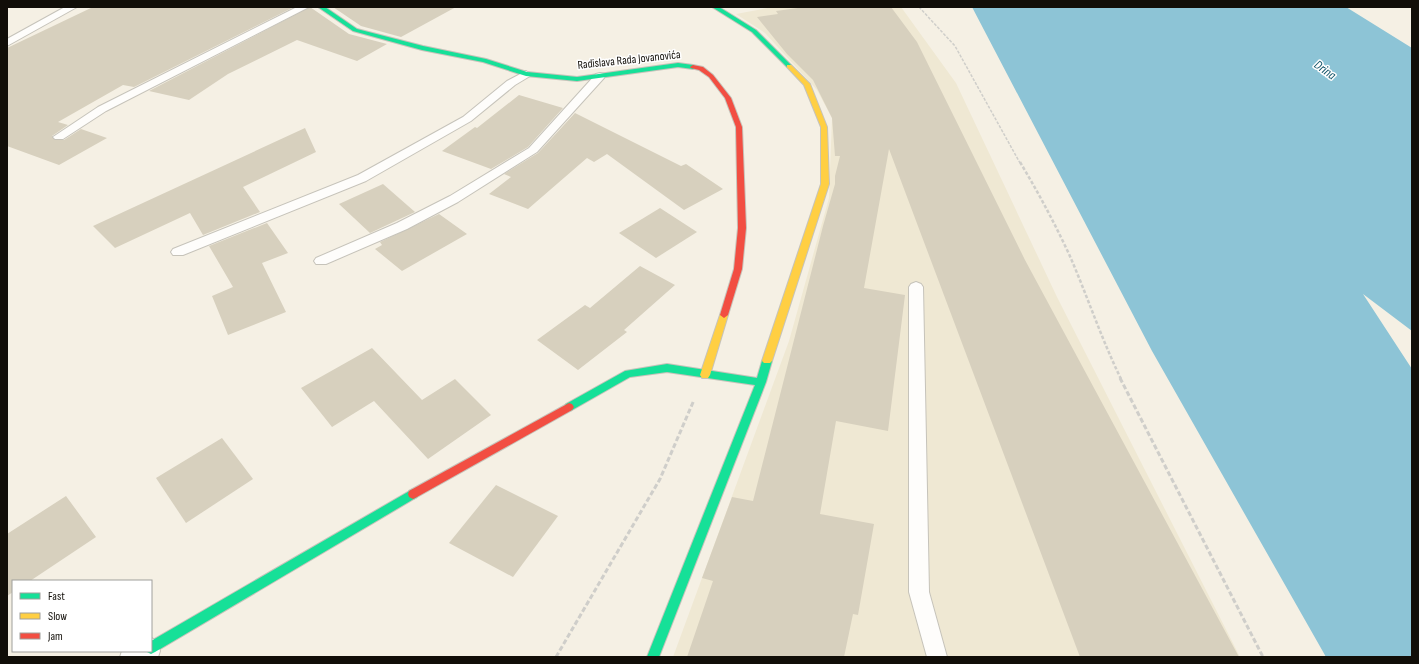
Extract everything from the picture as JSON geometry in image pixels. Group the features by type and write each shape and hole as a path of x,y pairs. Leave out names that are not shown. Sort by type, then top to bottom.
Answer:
{"street":[{"name":"Radislava Rada Jovanovića","path":"321,7 355,30 422,48 484,60 526,74 577,79 678,65 701,68 712,76 728,98 738,127 742,228 738,270 705,375"},
{"path":"653,657 761,382 825,184 824,127 807,84 754,31 715,7"},
{"path":"152,647 448,474 628,374 667,368 705,375 761,382"}],"lane":[{"path":"7,43 72,7"},
{"path":"59,137 102,109 304,7"},
{"path":"178,252 362,178 467,119 511,83 526,74"},
{"path":"321,261 402,226 454,199 533,150 600,76"},
{"path":"916,287 919,592 937,657"}],"path":[{"path":"918,7 955,46 1003,134 1044,203 1069,255 1101,337 1129,397 1263,657"},
{"path":"556,657 660,478 705,375"}],"shaded area":[{"path":"773,7 901,7 956,83 1057,297 1240,657 673,657 789,341 829,198 832,118 817,90 765,33 736,14"}],"water":[{"name":"Drina","path":"972,7 1346,7 1412,48 1412,331 1363,294 1412,369 1412,657 1326,657 1152,351"}],"building":[{"path":"93,7 294,7 134,87 123,85 58,122 68,125 52,136 55,140 64,140 81,129 107,138 59,165 7,146 7,48"},
{"path":"310,7 349,34 387,44 357,61 297,40 228,74 189,100 149,91"},
{"path":"333,7 456,7 401,37 361,26"},
{"path":"805,7 891,7 917,42 1025,260 1239,657 1080,657 889,149 864,288 905,295 888,431 836,421 820,514 874,524 858,615 853,614 844,657 687,657 713,581 702,578 732,497 753,501 835,184 835,176 840,156 835,156 832,118 813,80 787,54 757,17 778,14 776,11"},
{"path":"519,95 563,108 528,147 491,169 442,151 475,127 477,128"},
{"path":"575,113 681,166 686,164 723,189 684,210 607,154 594,162 587,158 528,209 489,194 511,177 504,174 538,153"},
{"path":"305,128 316,152 243,187 260,212 203,235 190,213 115,248 93,226"},
{"path":"383,184 415,212 370,233 339,204"},
{"path":"660,208 697,232 656,258 619,233"},
{"path":"439,214 467,234 402,271 375,249 382,245 380,242"},
{"path":"267,223 288,253 262,263 286,312 228,335 212,296 233,287 209,246"},
{"path":"640,266 675,285 624,330 627,332 578,370 537,340 585,305 590,308"},
{"path":"372,348 422,400 455,379 491,415 428,459 374,401 332,427 301,388"},
{"path":"222,438 253,479 186,523 156,478"},
{"path":"496,485 558,516 513,577 449,543"},
{"path":"66,496 96,537 32,580 12,580 12,593 7,596 7,534"}],"traffic: fast":[{"path":"321,7 355,30 422,48 484,60 526,74 577,79 678,65 693,67"},
{"path":"715,7 754,31 789,66"},
{"path":"653,657 755,398 767,361"},
{"path":"569,407 628,374 667,368 761,382"},
{"path":"152,647 413,494"}],"traffic: slow":[{"path":"767,361 825,184 824,127 807,84 789,66"},
{"path":"705,375 724,315"}],"traffic: jam":[{"path":"693,67 701,68 711,76 728,98 739,127 742,228 738,269 724,315"},
{"path":"413,494 569,407"}]}
